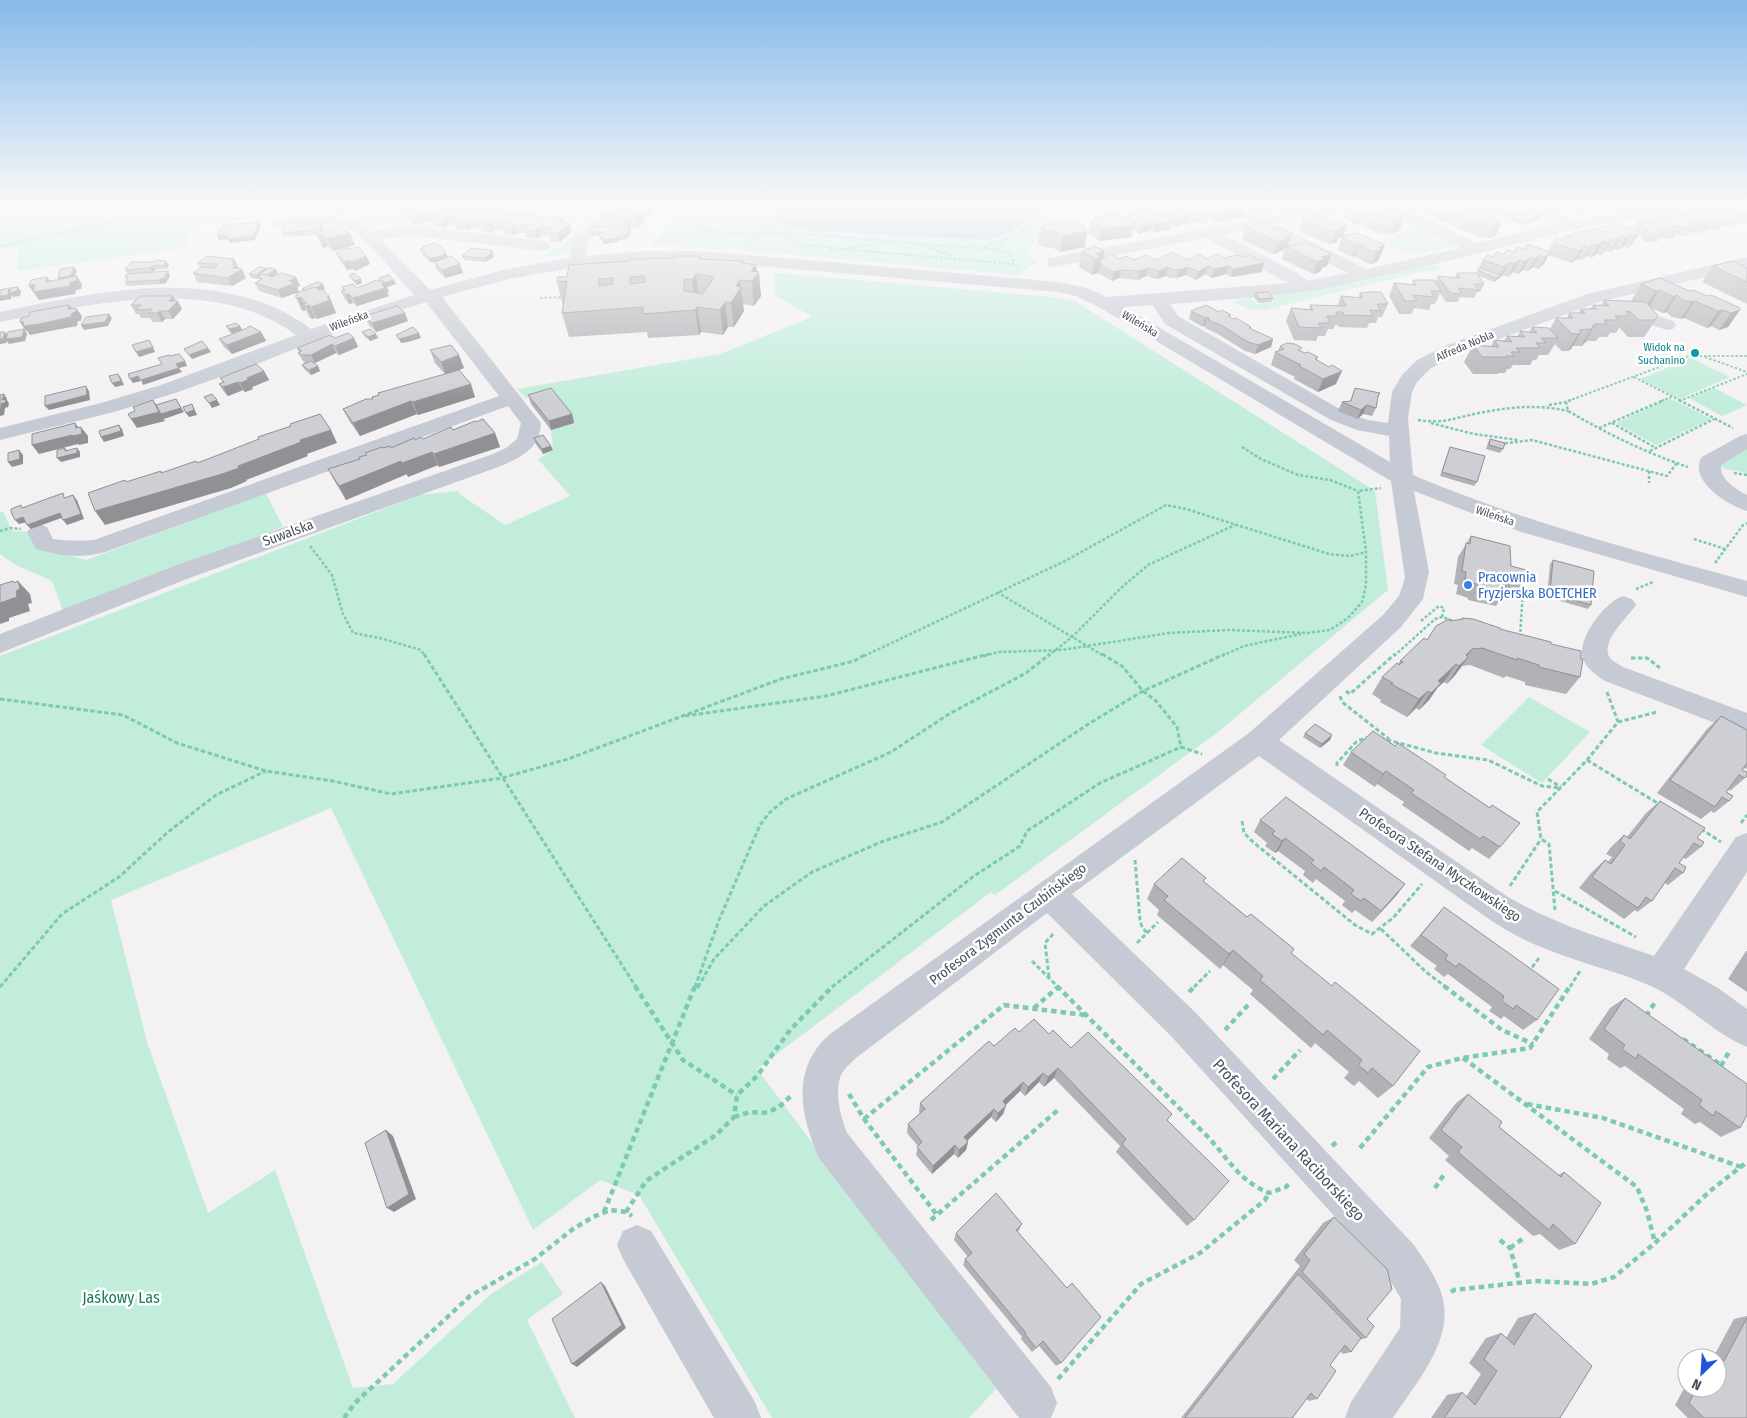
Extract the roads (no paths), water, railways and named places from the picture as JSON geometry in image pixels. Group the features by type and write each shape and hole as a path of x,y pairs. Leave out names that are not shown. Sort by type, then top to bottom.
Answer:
{"street":[{"name":"Suwalska","path":"0,644 296,525 513,453 525,445 532,435 531,423 435,300 421,292 402,272"},
{"name":"Wileńska","path":"0,434 107,408 159,392 250,360 351,320 427,296 518,272"},
{"name":"Wileńska","path":"845,272 1058,287 1081,292 1104,303 1395,482 1432,492 1512,522 1747,590"},
{"path":"1282,272 1303,287"},
{"path":"1358,272 1364,275"},
{"path":"1104,303 1303,287 1376,272"},
{"name":"Alfreda Nobla","path":"1395,482 1398,424 1402,392 1408,379 1424,364 1454,349 1594,298 1701,272"},
{"path":"0,316 125,296 189,295 234,300 256,306 289,321 309,336"},
{"path":"1594,298 1667,325"},
{"name":"Wileńska","path":"1158,299 1171,320 1338,416 1364,426 1398,424"},
{"path":"39,532 44,544 74,551 97,547 512,398"},
{"path":"1743,436 1710,462 1708,469 1712,478 1718,484 1747,504"},
{"name":"Profesora Zygmunta Czubińskiego","path":"1035,1403 832,1145 823,1123 820,1098 825,1074 843,1046 1260,740 1321,688 1392,621 1411,599 1416,584 1417,572 1395,482"},
{"path":"1623,605 1595,640 1596,661 1607,670 1662,700 1747,724"},
{"name":"Profesora Stefana Myczkowskiego","path":"1260,740 1523,923 1556,938 1661,974 1706,1000 1738,1041"},
{"path":"1661,974 1738,848"},
{"name":"Profesora Mariana Raciborskiego","path":"1049,893 1182,1024 1400,1259 1421,1294 1423,1314 1422,1336 1367,1418"},
{"path":"632,1228 739,1418"}],"place":[{"name":"Widok na Suchanino","path":"1695,353"},
{"name":"Pracownia Fryzjerska BOETCHER","path":"1468,585"}],"park label":[{"name":"Jaśkowy Las","path":"121,1297"}]}
